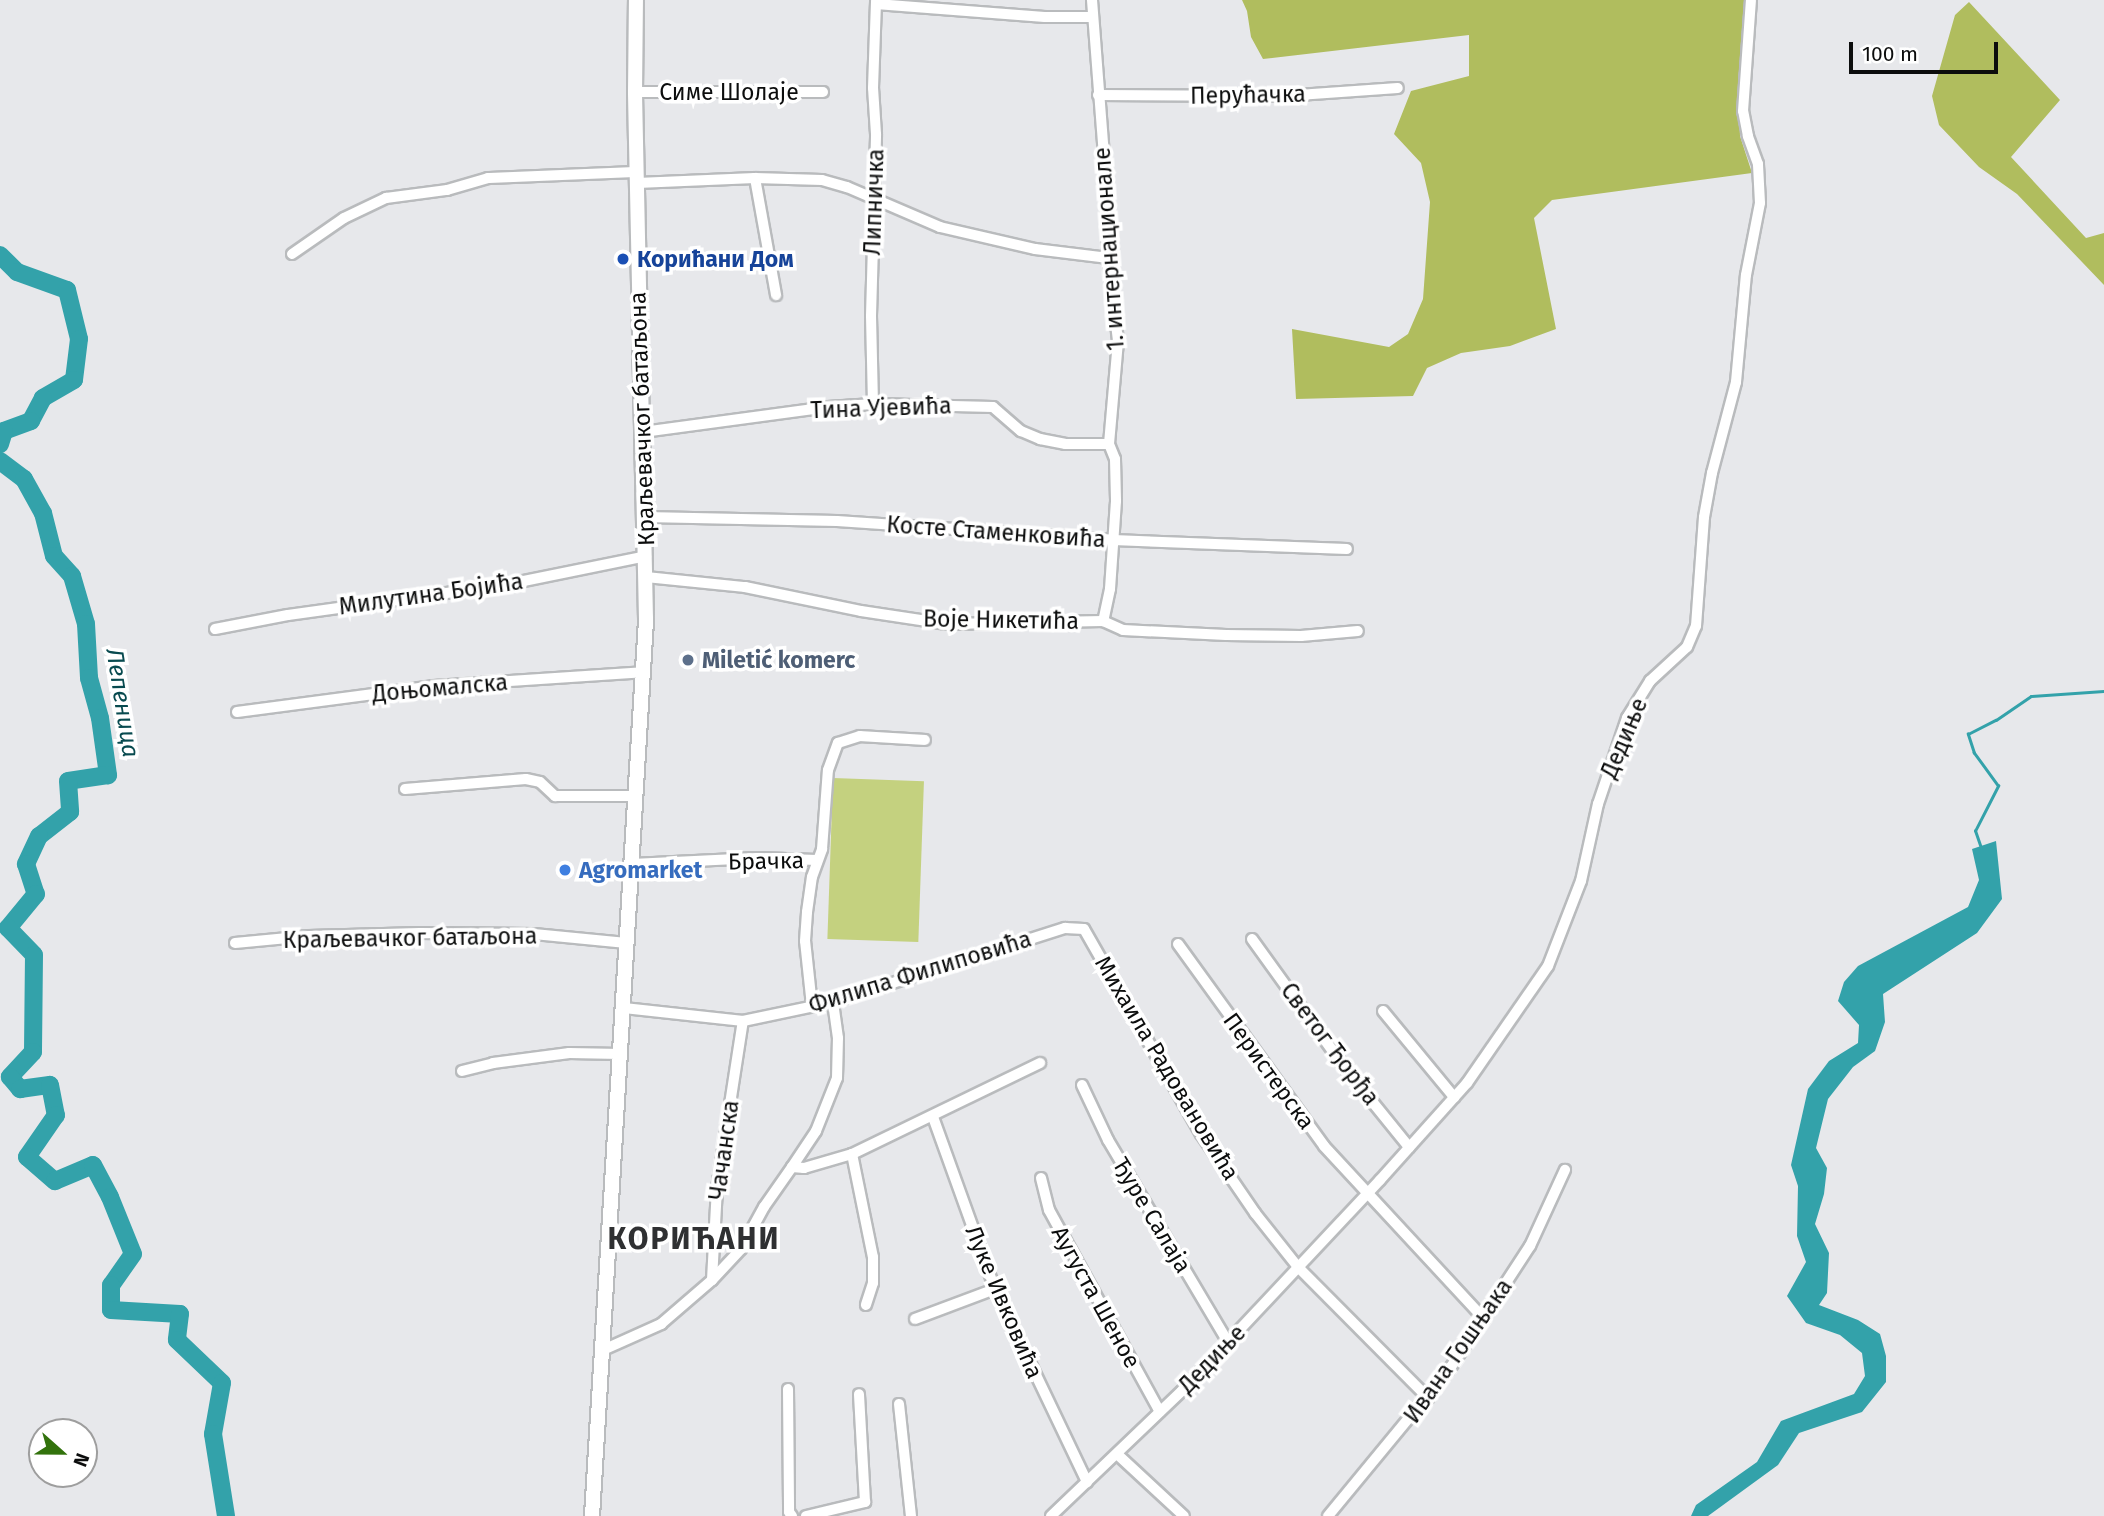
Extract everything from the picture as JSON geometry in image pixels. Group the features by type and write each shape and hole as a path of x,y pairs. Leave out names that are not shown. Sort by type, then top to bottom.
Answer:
{"main road":[{"name":"Краљевачког батаљона","path":"592,1516 624,1008 646,577 636,177 636,0"}],"street":[{"name":"1. интернационале","path":"1092,0 1106,182 1108,258 1118,341 1109,444 1115,459 1110,589 1103,621"},
{"name":"Дедиње","path":"1051,1516 1160,1412 1228,1342 1409,1147 1454,1097 1548,966 1581,881 1598,804 1628,718 1650,681 1687,647 1694,632 1706,505 1736,382 1746,275 1760,203 1758,163 1748,136 1743,111 1751,0"},
{"path":"876,2 1045,17 1093,17"},
{"name":"Липничка","path":"873,404 872,197 876,134 873,89 876,2"},
{"name":"Перућачка","path":"1098,95 1284,96 1398,88"},
{"name":"Симе Шолаје","path":"635,92 823,92"},
{"path":"292,254 344,218 386,198 447,190 488,178 636,177 822,180 872,197 940,227 1035,249 1108,258"},
{"path":"755,178 776,295"},
{"name":"Тина Ујевића","path":"643,432 828,407 873,404 992,407 1021,431 1040,439 1065,444 1109,444"},
{"name":"Косте Стаменковића","path":"645,517 837,521 1112,540 1347,549"},
{"name":"Милутина Бојића","path":"215,629 288,615 504,584 646,556"},
{"name":"Воје Никетића","path":"646,577 745,587 861,611 947,624 1103,621 1123,630 1144,632 1301,636 1358,631"},
{"name":"Доњомалска","path":"237,712 434,685 643,672"},
{"path":"812,1006 805,941 817,860 822,849 828,769 838,743 860,736 925,740"},
{"path":"405,789 526,779 540,782 555,796 636,796"},
{"name":"Брачка","path":"632,864 757,858 817,860"},
{"name":"Филипа Филиповића","path":"624,1008 743,1021 833,1002 1065,928 1076,926 1089,934"},
{"name":"Краљевачког батаљона","path":"235,943 309,936 420,933 534,934 627,943"},
{"name":"Михаила Радовановића","path":"1089,934 1201,1134 1298,1268 1428,1398"},
{"name":"Светог Ђорђа","path":"1252,939 1345,1068 1409,1147"},
{"name":"Перистерска","path":"1178,944 1324,1146 1366,1194"},
{"path":"603,1350 661,1324 712,1280 741,1249 764,1208 816,1131 837,1078 838,1038 833,1002"},
{"path":"1383,1011 1454,1097"},
{"name":"Чачанска","path":"712,1280 716,1188 743,1021"},
{"path":"462,1071 494,1063 569,1053 621,1054"},
{"path":"792,1167 804,1168 852,1154 1040,1063"},
{"name":"Ђуре Салаја","path":"1082,1085 1108,1140 1228,1342"},
{"name":"Луке Ивковића","path":"933,1117 995,1289 1087,1482"},
{"path":"852,1154 873,1257 873,1283 866,1305"},
{"name":"Ивана Гошњака","path":"1328,1516 1428,1398 1484,1318 1530,1246 1565,1170"},
{"name":"Аугуста Шеное","path":"1041,1178 1049,1210 1160,1412"},
{"path":"1366,1194 1377,1202 1484,1318"},
{"path":"915,1319 995,1289"},
{"path":"788,1389 789,1513 792,1516"},
{"path":"806,1516 865,1502 859,1394"},
{"path":"900,1404 911,1516"},
{"path":"1116,1454 1185,1516"}],"green space":[{"path":"1242,0 1745,0 1738,83 1740,136 1752,173 1552,200 1534,218 1556,329 1510,346 1461,353 1427,368 1413,396 1296,399 1292,329 1389,347 1408,334 1423,299 1430,202 1421,163 1394,134 1411,91 1469,76 1469,35 1263,59 1251,37 1247,11"},
{"path":"1969,2 2060,100 2011,157 2086,238 2104,233 2104,285 2017,194 1979,167 1939,125 1932,96 1955,15"},
{"path":"833,778 924,781 918,942 827,939"}],"water":[{"path":"1996,841 2002,899 1977,933 1883,994 1885,1022 1875,1051 1853,1067 1828,1099 1816,1148 1827,1168 1824,1194 1815,1224 1829,1253 1827,1293 1819,1305 1858,1320 1880,1334 1886,1356 1886,1382 1862,1412 1799,1433 1778,1465 1708,1516 1691,1516 1696,1505 1757,1462 1781,1421 1854,1394 1865,1376 1862,1353 1840,1335 1806,1323 1787,1296 1806,1262 1797,1236 1798,1186 1791,1165 1808,1089 1829,1061 1858,1043 1859,1025 1838,1001 1844,982 1858,966 1968,907 1979,880 1972,849"}],"waterway":[{"name":"Лепеница","path":"0,255 17,272 67,290 79,339 74,380 43,398 31,421 4,431 0,444"},
{"name":"Лепеница","path":"0,461 24,479 43,513 54,556 72,576 86,624 89,678 100,718 108,775 68,781 70,812 39,836 26,864 36,894 8,928 34,955 33,1052 10,1077 20,1089 50,1085 56,1115 27,1157 55,1181 93,1165 110,1197 133,1254 111,1285 111,1310 180,1314 177,1340 222,1383 213,1434 226,1516"},
{"path":"1981,848 1975,831 1998,786 1974,753 1968,734 1996,720 2031,696 2104,691"}],"place":[{"name":"Корићани Дом","path":"623,259"},
{"name":"Miletić komerc","path":"688,660"},
{"name":"Agromarket","path":"565,870"}],"district":[{"name":"КОРИЋАНИ","path":"694,1239"}]}
